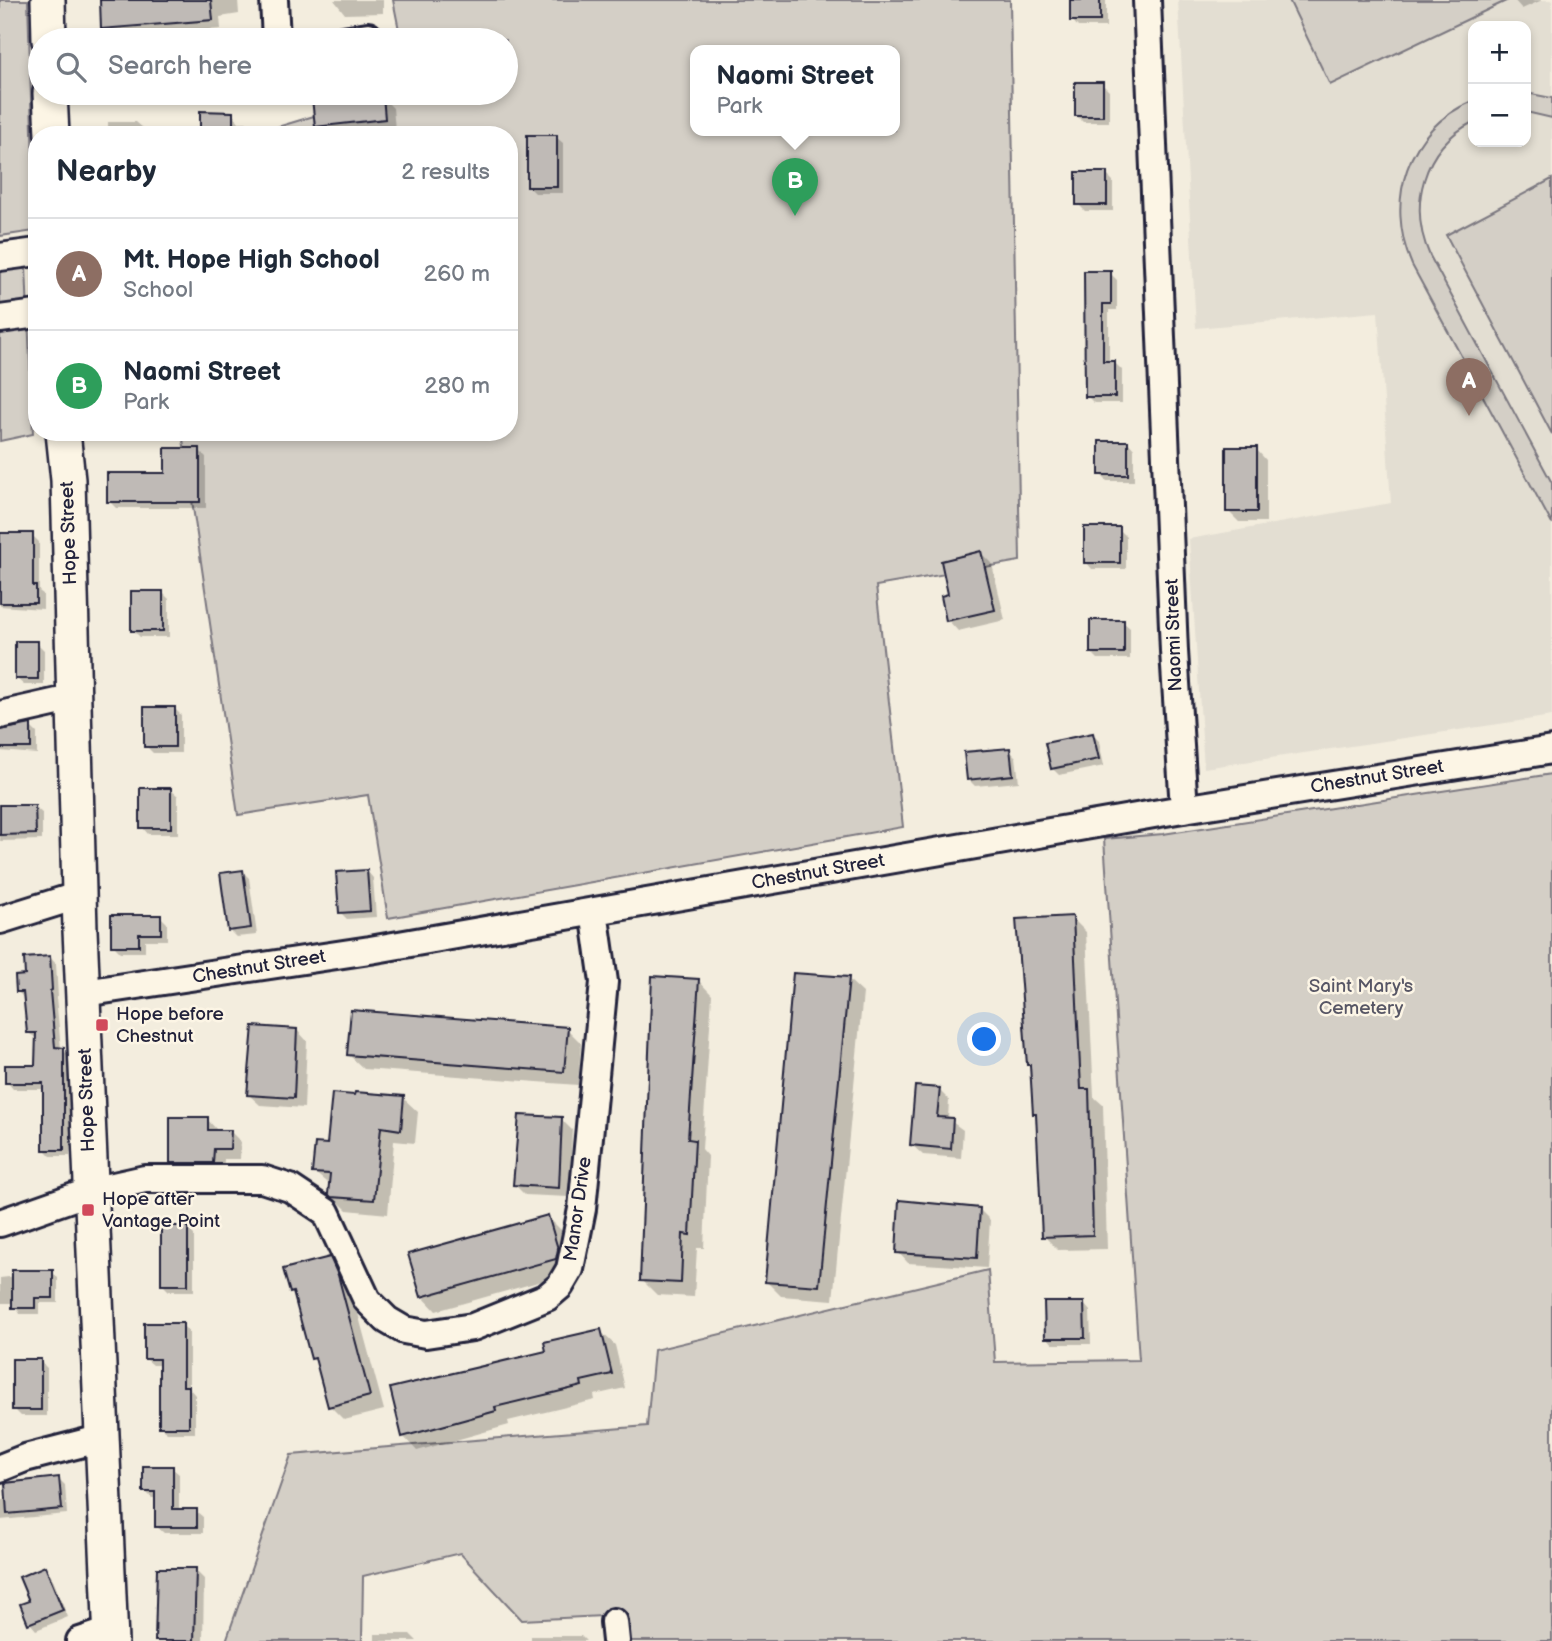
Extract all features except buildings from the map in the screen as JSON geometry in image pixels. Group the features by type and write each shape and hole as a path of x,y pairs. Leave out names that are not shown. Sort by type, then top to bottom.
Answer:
{"main road":[{"path":"48,0 49,28"},
{"path":"53,126 54,105"},
{"name":"Hope Street","path":"64,441 68,480 83,993 103,1438 100,1638"}],"street":[{"path":"274,0 275,28"},
{"name":"Naomi Street","path":"1147,0 1174,651 1184,809"},
{"path":"0,257 28,253"},
{"path":"0,319 28,315"},
{"path":"0,715 75,698"},
{"name":"Chestnut Street","path":"83,993 370,950 1184,809 1552,750"},
{"path":"0,920 80,895"},
{"name":"Manor Drive","path":"0,1223 91,1191 145,1179 262,1179 290,1188 326,1212 350,1268 373,1308 387,1320 414,1333 473,1327 547,1297 560,1286 570,1269 582,1209 604,982 594,911"},
{"path":"0,1468 25,1458 103,1438"}],"shaded area":[{"path":"1178,0 1552,0 1552,716 1204,768 1189,539 1391,503 1378,312 1196,328"}],"green space":[{"path":"0,0 28,0 28,105 31,105 32,126 28,126 28,232 0,236"},
{"path":"393,0 1010,0 1020,561 876,586 903,827 388,918 368,795 238,815 183,441 518,441 518,126 281,126 350,105 518,105 518,28 399,28"},
{"path":"1289,0 1508,0 1330,85"},
{"path":"1531,94 1552,98 1552,118 1531,113"},
{"path":"1468,104 1468,125 1442,147 1424,180 1420,198 1423,237 1430,256 1552,483 1552,524 1412,265 1404,241 1400,216 1407,169 1417,148 1432,129 1450,113"},
{"path":"1552,179 1552,434 1446,235"},
{"path":"25,242 28,435 0,441 0,246"},
{"name":"Saint Mary's Cemetery","path":"1552,774 1552,1641 628,1641 623,1615 522,1620 460,1553 363,1576 362,1641 226,1641 291,1455 647,1426 654,1350 988,1270 995,1362 1139,1360 1104,839 1163,834"}],"place":[{"name":"Naomi Street","path":"795,216"},
{"name":"Mt. Hope High School","path":"1469,416"},
{"name":"Hope before Chestnut","path":"102,1025"},
{"name":"Hope after Vantage Point","path":"88,1210"}]}
